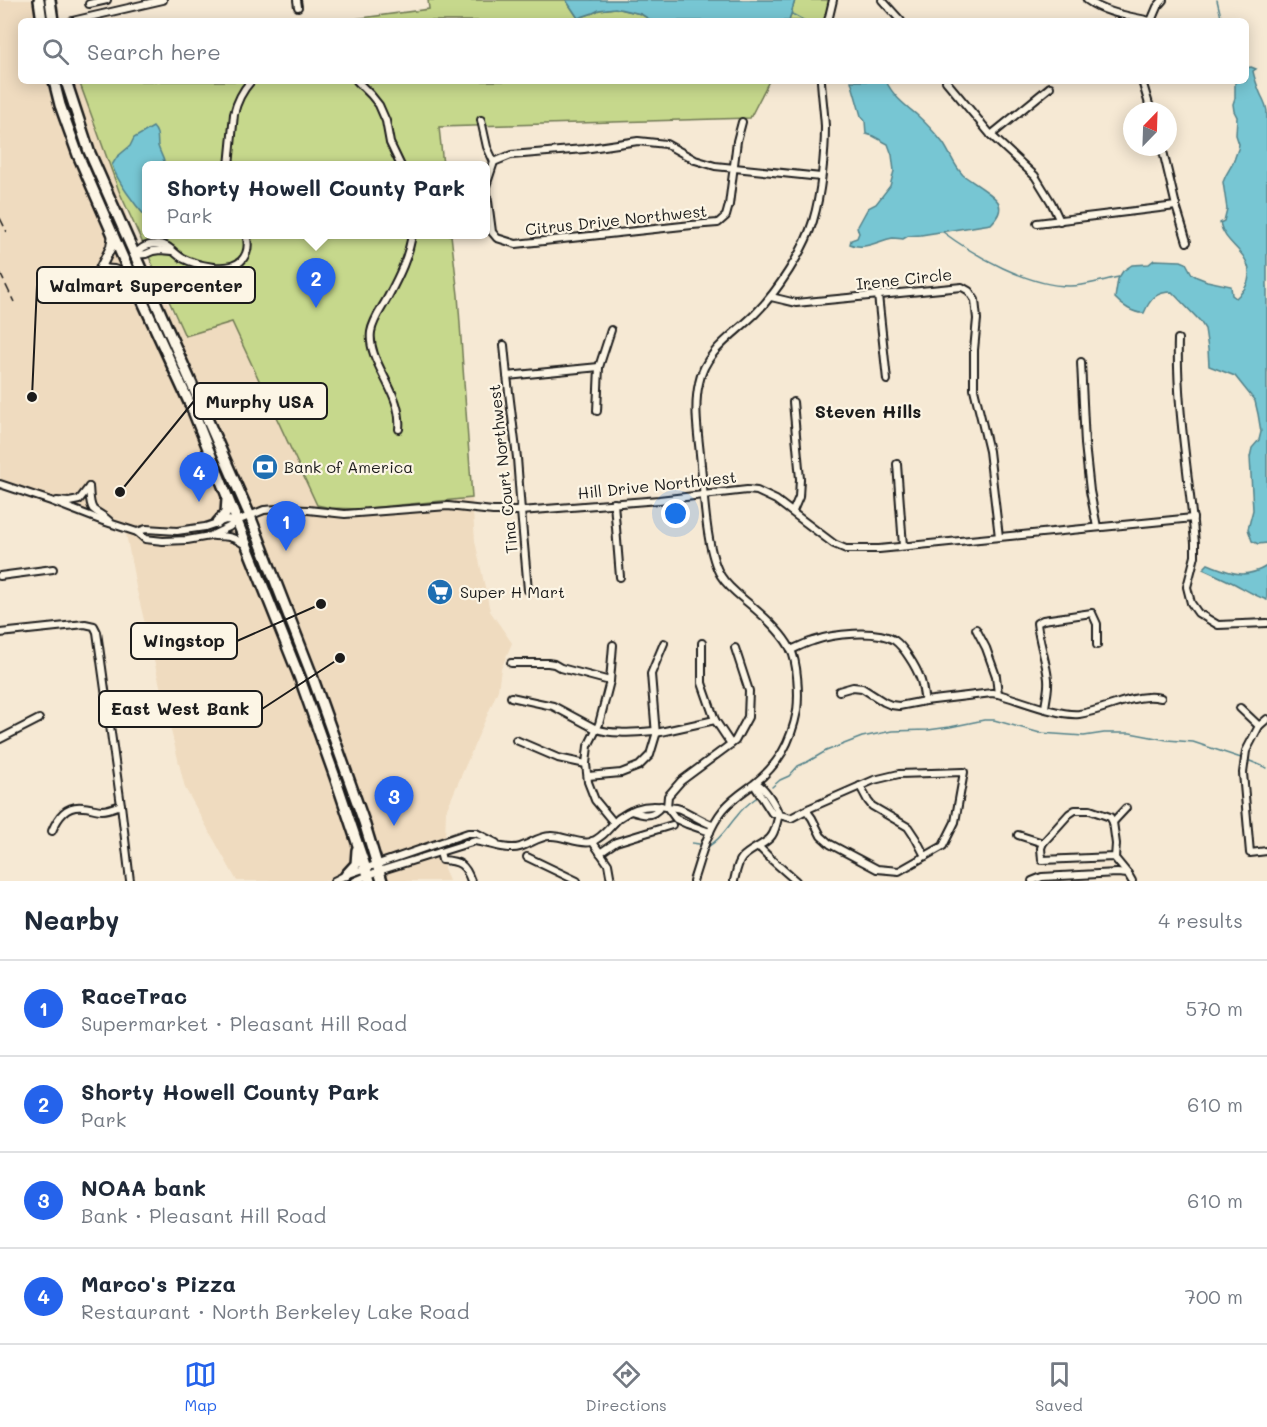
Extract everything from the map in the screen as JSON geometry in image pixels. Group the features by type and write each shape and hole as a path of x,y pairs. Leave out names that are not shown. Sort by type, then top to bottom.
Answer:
{"highway":[{"path":"39,0 42,18"},
{"path":"50,0 53,18"},
{"path":"55,84 78,155 194,411 299,676 368,875"},
{"path":"67,84 89,151 250,516 311,673 380,872"},
{"path":"218,523 226,513 227,497"},
{"path":"346,875 356,863 357,841"}],"main road":[{"path":"112,234 111,247 100,269 114,270 132,277"}],"street":[{"path":"90,16 88,2 107,0"},
{"path":"83,18 164,0"},
{"path":"829,18 833,0"},
{"path":"882,0 898,18"},
{"path":"1088,0 1096,6 1138,18"},
{"path":"1151,18 1156,7 1163,0"},
{"path":"229,161 234,114 248,84"},
{"path":"360,84 379,105 386,121 390,143 399,161"},
{"path":"693,881 711,828 723,809 735,797 756,783 779,760 789,740 797,711 797,677 791,650 760,613 735,592 721,576 714,560 707,524 696,406 699,380 704,368 717,348 771,297 792,264 812,223 821,177 825,126 822,84"},
{"path":"948,84 991,135 1035,176 1060,221"},
{"path":"1143,84 1148,102"},
{"path":"991,135 1050,87"},
{"path":"481,120 487,147 494,162 511,155 584,149 638,141 666,144 696,160 715,166 821,177"},
{"path":"733,169 742,122"},
{"path":"1164,156 1187,242"},
{"name":"Citrus Drive Northwest","path":"490,174 494,162"},
{"name":"Citrus Drive Northwest","path":"490,217 492,232 497,238 516,244 718,223 726,216 733,169"},
{"path":"1037,223 1176,206"},
{"path":"134,255 143,246 166,245 188,261 225,267 239,262 244,256 248,248 247,239"},
{"path":"399,429 399,410 372,348 371,333 376,318 400,273 411,239"},
{"name":"Irene Circle","path":"771,297 796,303 962,287 969,291 975,300 977,319 974,389 989,451 999,537"},
{"path":"878,295 887,380"},
{"path":"597,411 598,367 611,330"},
{"path":"1178,339 1180,413 1193,518 1195,556 1187,587 1188,597 1198,613 1218,625 1267,623"},
{"name":"Tina Court Northwest","path":"504,345 518,458 528,590"},
{"path":"1081,362 1085,444 1097,527"},
{"path":"507,376 598,367"},
{"path":"793,402 800,479 799,497 793,512"},
{"path":"897,464 903,546"},
{"path":"0,484 138,532 145,539 163,541 224,536 235,538 248,548"},
{"path":"51,501 79,500 89,487 90,502 94,510 110,523"},
{"name":"Hill Drive Northwest","path":"237,520 264,510 278,509 345,514 448,506 493,511 521,511 659,500 747,490 767,495 834,544 846,549 879,549 1193,518"},
{"path":"614,503 620,578"},
{"path":"138,532 146,529 177,531 205,527 226,520 237,520"},
{"path":"210,536 230,527 237,520"},
{"path":"0,576 53,569"},
{"path":"1045,708 1048,679 1037,623 1043,620 1092,613 1097,624 1097,645"},
{"path":"0,633 85,624 94,626 97,632 130,881"},
{"path":"976,629 996,676 998,694"},
{"path":"791,650 814,640 832,636 879,634 895,641 909,657 921,680 925,701"},
{"path":"588,777 621,773 639,766 650,755 656,732 651,674 664,643"},
{"path":"702,643 702,683 715,720 731,744"},
{"path":"613,645 610,681 599,724 588,746 586,764 588,782 596,800 614,823"},
{"path":"664,806 668,796 681,781 735,741 748,717 749,691 735,648"},
{"path":"511,663 554,664 610,681"},
{"path":"839,691 853,687 861,688 891,705 899,706 992,693 1060,713 1077,714 1092,712 1126,700 1161,698"},
{"path":"511,697 552,706 603,732 656,732 715,720"},
{"path":"1240,708 1259,726"},
{"path":"1267,719 1259,726 1246,751 1243,773 1250,853 1267,851"},
{"path":"0,739 39,720"},
{"path":"516,740 558,758 586,764"},
{"path":"756,783 756,788 772,813 791,818 806,810 874,780 899,774 964,772 955,822 943,846 898,871 877,869 830,844 821,836 806,810"},
{"path":"860,786 872,806 908,827 925,856"},
{"path":"52,831 63,812 71,808 80,806 103,810 121,805"},
{"path":"355,881 475,841 513,849 552,835 590,842 598,838 619,818 645,806 678,808 711,828"},
{"path":"664,806 687,824 711,828"},
{"path":"674,816 678,808"},
{"path":"1113,822 1126,808"},
{"path":"1042,876 1042,843 1069,814 1075,810 1090,810 1110,817 1113,822 1115,858 1130,878"},
{"path":"734,881 737,867 743,857 771,837 779,815"},
{"path":"600,853 616,842 672,825"},
{"path":"380,872 468,833 476,832 501,846"},
{"path":"1018,835 1042,843"},
{"path":"592,841 608,864 611,881"},
{"path":"759,847 796,881"},
{"path":"440,852 442,860 459,862 465,867 471,881"},
{"path":"527,857 578,881"},
{"path":"1042,860 1115,858"},
{"path":"1032,881 1042,876 1117,873 1130,878"},
{"path":"334,881 346,875 368,875"}],"shaded area":[{"path":"0,0 44,0 46,18 18,18 18,84 80,84 119,191 134,240 185,336 232,322 317,505 359,509 472,498 475,541 490,611 512,643 501,669 498,690 446,811 444,868 449,881 237,881 185,788 136,587 125,528 0,484"}],"green space":[{"path":"428,0 566,0 578,18 362,18 429,9"},
{"path":"795,0 831,0 827,18 790,18"},
{"path":"616,8 641,14 647,18 578,18 599,10"},
{"path":"80,84 767,84 750,118 439,127 443,161 142,161 142,239 451,239 458,295 472,498 359,509 317,505 232,322 185,336 119,191"}],"water":[{"path":"566,0 795,0 790,18 647,18 641,14 615,8 599,10 578,18"},
{"path":"1249,67 1256,69 1253,71 1267,111 1267,543 1258,544 1252,541 1248,529 1253,510 1250,457 1261,432 1255,401 1235,376 1209,366 1205,329 1172,292 1154,297 1144,313 1128,308 1115,298 1118,279 1123,271 1132,265 1149,264 1154,260 1186,263 1192,274 1197,277 1231,286 1232,295 1236,298 1246,287 1249,275 1247,263 1225,235 1220,223 1224,221 1227,209 1223,182 1233,163 1239,144 1236,135 1237,117 1233,104 1235,84 1249,84"},
{"path":"852,84 888,84 896,96 940,139 963,175 997,201 1000,207 997,218 991,224 908,236 903,239 893,238 866,246 850,244 851,240 857,238 859,233 857,228 868,208 876,204 890,186 894,171 888,144 866,134 865,121 861,116"},
{"path":"153,127 164,161 142,161 142,212 122,185 112,165 117,157 130,146 134,138"},
{"path":"1208,564 1238,574 1251,573 1267,566 1267,600 1203,569"}],"waterway":[{"path":"1217,0 1221,18"},
{"path":"792,14 799,18"},
{"path":"943,232 986,260 1037,281 1053,285 1075,286 1119,277"},
{"path":"772,787 789,776 798,766 826,751 862,737 892,731 950,727 984,720 994,720 1040,733 1084,736 1130,733 1193,742 1241,758"},
{"path":"1250,761 1267,768"},
{"path":"709,846 756,798"},
{"path":"692,843 699,844"}],"railway":[{"path":"0,218 7,232"},
{"path":"0,273 14,302"}],"place":[{"name":"Shorty Howell County Park","path":"316,308"},
{"name":"Walmart Supercenter","path":"32,397"},
{"name":"Bank of America","path":"265,467"},
{"name":"Murphy USA","path":"120,492"},
{"name":"Marco's Pizza","path":"199,502"},
{"name":"RaceTrac","path":"286,551"},
{"name":"Super H Mart","path":"440,592"},
{"name":"Wingstop","path":"321,604"},
{"name":"East West Bank","path":"340,658"},
{"name":"NOAA bank","path":"394,826"}],"district":[{"name":"Steven Hills","path":"868,412"}]}
